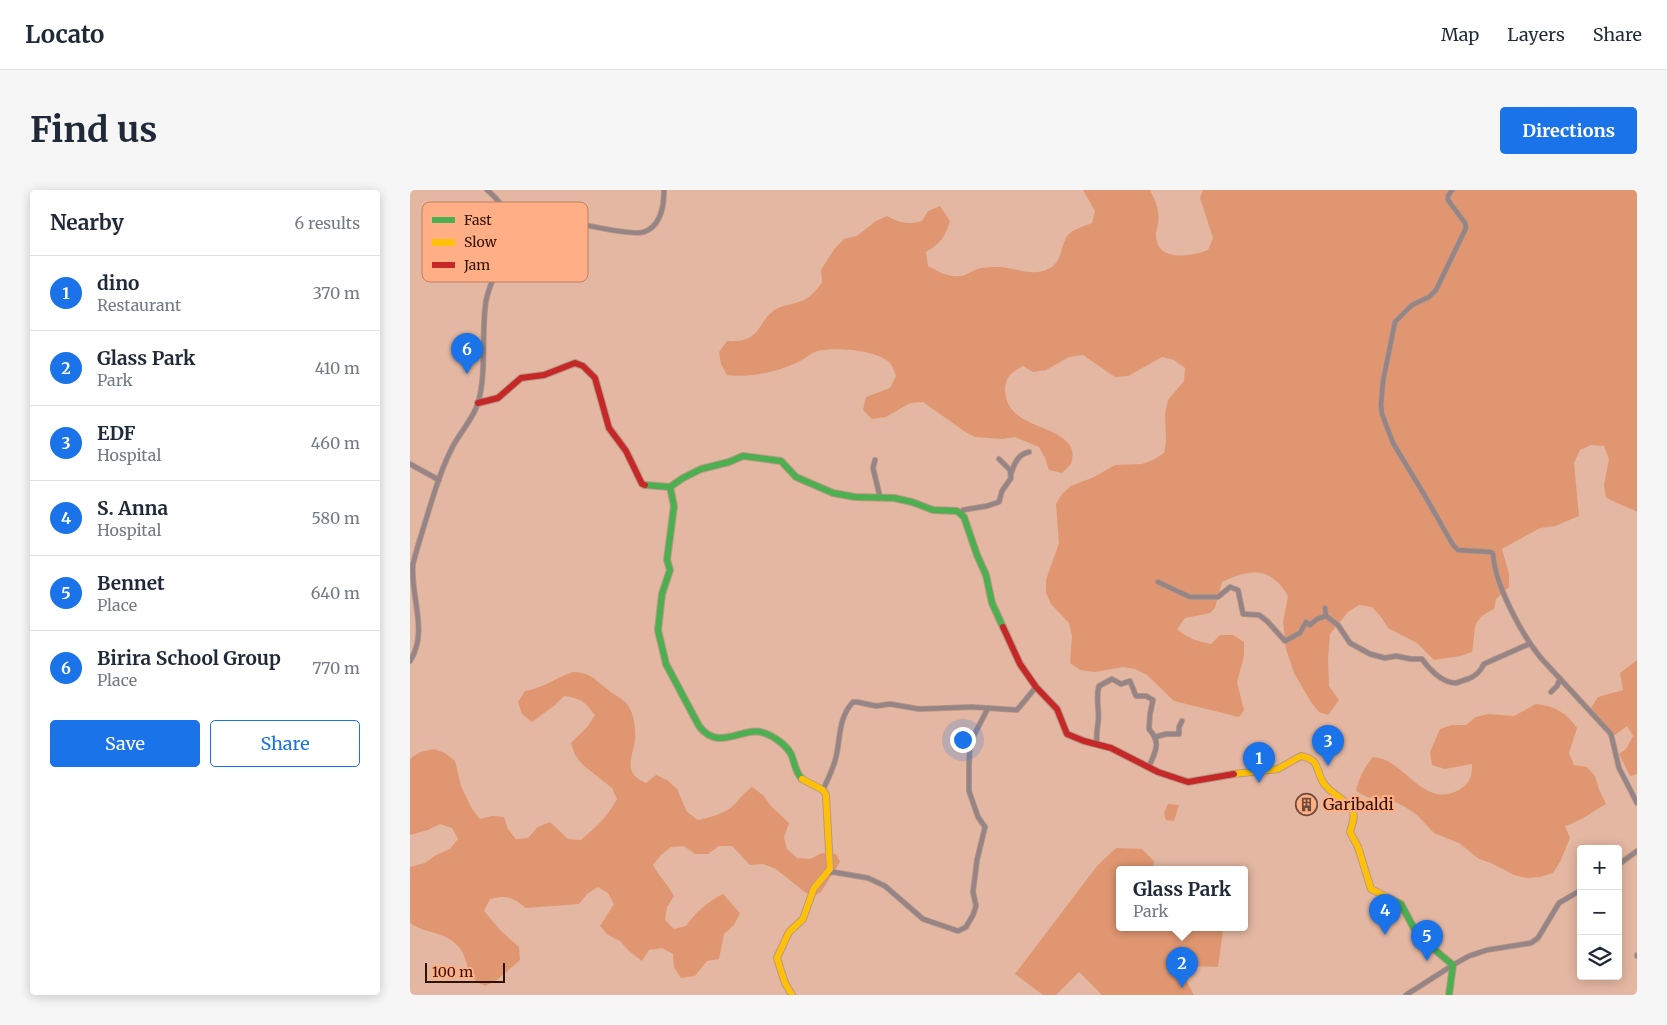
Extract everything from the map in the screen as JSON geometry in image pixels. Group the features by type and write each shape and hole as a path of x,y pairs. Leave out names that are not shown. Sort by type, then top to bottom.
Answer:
{"street":[{"path":"487,190 499,202"},
{"path":"588,226 636,233 644,232 655,223 663,210 664,190"},
{"path":"1452,190 1448,200 1466,222 1467,227 1436,290 1407,309 1395,322 1381,395 1382,414 1393,443 1453,545 1458,550 1491,552 1493,554 1495,573 1529,644 1611,734 1619,768 1637,803"},
{"path":"410,661 418,633 411,579 412,567 438,480 453,446 470,420 478,403 486,301 492,282"},
{"path":"478,403 490,402 498,398 521,378 544,375 575,363 590,371 595,378 609,428 626,451 642,484 670,487 701,469 729,462 743,456 781,461 796,477 833,493 902,499 933,510 954,510 961,514 964,517 984,570 992,603 1000,623 1020,664 1036,687 1057,709 1067,734 1084,741 1111,748 1149,767 1188,782 1278,768 1301,756 1311,758 1316,764 1324,784 1350,807 1354,813 1350,832 1358,847 1371,889 1401,904 1418,936 1453,965"},
{"path":"961,514 964,510 999,502 1014,464 1024,453 1029,452"},
{"path":"998,458 1010,470 1010,478"},
{"path":"875,460 874,468 880,497"},
{"path":"410,464 438,480"},
{"path":"670,487 674,506 667,560 670,570 662,594 658,630 666,664 702,730 714,737 722,738 756,731 763,732 778,740 790,753 798,775 805,781 823,790 826,794 830,869 814,888 803,919 789,932 777,958 785,983 792,995"},
{"path":"1158,582 1190,597 1218,597 1230,587 1238,590 1243,614 1259,615 1285,641 1300,633 1306,622 1310,625 1317,619 1326,616"},
{"path":"1325,608 1326,616 1338,624 1350,644 1370,654 1386,658 1396,656 1411,659 1422,658 1430,670 1442,678 1456,683 1471,678 1480,672 1484,664 1529,644"},
{"path":"1551,692 1560,678"},
{"path":"1097,744 1096,694 1100,686 1112,680 1121,684 1130,681 1136,696 1146,696 1153,700 1149,729 1155,736 1157,747 1149,767"},
{"path":"823,790 835,761 841,723 852,702 876,706 890,704 919,709 962,707 1018,710 1036,687"},
{"path":"828,873 834,872 868,878 884,886 923,919 958,931 966,927 976,906 973,892 977,860 985,827 975,810 969,791 970,743 988,708"},
{"path":"1155,736 1180,734 1179,727 1182,721"},
{"path":"1622,862 1637,851"},
{"path":"1406,995 1469,956 1487,950 1532,943 1538,938 1559,903 1577,892"},
{"path":"1449,995 1453,965"}],"shaded area":[{"path":"1083,190 1150,190 1158,211 1156,234 1158,245 1169,254 1185,255 1208,250 1213,238 1200,198 1203,190 1637,190 1637,512 1606,497 1604,485 1609,459 1604,446 1591,445 1580,450 1574,463 1579,516 1555,526 1540,528 1502,549 1509,574 1509,587 1496,599 1494,609 1486,613 1477,622 1472,652 1434,660 1417,643 1388,628 1372,607 1359,605 1348,612 1330,634 1328,659 1329,686 1339,700 1328,715 1319,712 1294,673 1286,649 1283,622 1288,596 1274,579 1259,573 1242,574 1222,582 1215,608 1210,613 1185,618 1177,629 1193,639 1211,644 1220,635 1233,635 1244,642 1244,656 1237,682 1244,710 1239,717 1174,701 1147,675 1135,669 1123,667 1095,672 1080,670 1070,663 1072,636 1069,623 1051,604 1046,593 1046,580 1059,543 1056,504 1062,494 1071,486 1094,477 1115,465 1142,464 1164,453 1166,441 1165,413 1168,400 1184,381 1185,368 1174,360 1162,357 1128,376 1115,377 1083,355 1069,357 1046,370 1033,372 1023,366 1013,372 1008,377 1005,388 1007,401 1012,410 1030,423 1060,436 1071,448 1073,456 1071,464 1062,473 1049,470 1039,447 1015,437 1002,439 975,437 923,402 910,403 886,417 872,419 863,410 866,397 890,388 896,376 889,362 875,355 855,350 826,350 816,352 781,369 754,375 736,376 727,375 721,364 719,352 727,341 739,341 753,335 769,314 776,309 802,301 811,295 822,283 821,270 835,248 844,239 857,236 876,221 887,216 904,223 912,223 922,221 928,211 940,206 950,221 942,239 926,252 928,266 946,275 962,276 978,269 989,267 1004,267 1031,272 1044,271 1057,261 1065,239 1070,233 1092,223 1095,211"},
{"path":"1637,660 1637,774 1630,776 1619,754 1626,749 1633,736 1627,726 1615,735 1591,708 1598,697 1623,690 1620,673"},
{"path":"573,672 592,677 629,706 633,715 635,731 631,769 638,779 646,783 656,775 667,780 677,789 687,812 698,820 727,810 752,787 763,795 771,806 789,823 784,837 787,849 797,858 810,859 822,853 836,854 840,862 821,892 816,895 806,893 776,869 763,864 750,865 732,846 719,846 708,854 695,854 684,846 671,847 653,865 674,896 667,907 665,920 674,929 686,926 702,908 723,894 740,913 734,925 724,934 719,959 707,961 695,976 681,978 674,967 673,954 662,948 649,950 642,961 620,941 608,935 600,926 614,904 608,893 598,887 587,894 579,904 526,908 509,898 490,899 484,911 500,930 519,947 520,960 497,980 485,986 476,981 472,976 461,950 453,941 410,923 410,867 425,863 436,855 450,849 458,839 452,828 440,824 428,830 410,835 410,759 420,752 434,749 445,753 455,761 461,786 472,809 480,819 492,816 504,817 508,829 516,839 528,838 538,827 550,822 568,839 581,840 601,822 613,806 617,799 612,788 583,765 575,755 571,743 588,726 595,715 588,707 579,699 564,696 532,722 522,714 518,702 525,691 538,688"},
{"path":"1536,704 1549,706 1560,711 1577,728 1569,753 1574,765 1587,767 1595,776 1606,804 1565,826 1570,838 1553,873 1527,878 1514,875 1479,859 1459,843 1434,833 1417,815 1405,807 1393,801 1367,797 1356,791 1362,773 1373,757 1384,759 1394,765 1428,791 1437,794 1448,794 1459,790 1466,785 1470,778 1472,764 1445,769 1432,765 1430,752 1440,729 1452,725 1466,725 1476,717 1488,714 1514,716"},
{"path":"1168,804 1179,805 1174,821 1166,820 1164,813"},
{"path":"1116,848 1142,849 1154,861 1153,866 1116,866 1116,931 1223,931 1218,967 1193,966 1187,982 1194,995 1102,995 1079,972 1056,995 1043,995 1015,974 1097,866"}],"traffic: fast":[{"path":"670,487 701,469 729,462 743,456 781,461 796,477 833,493 855,497 894,498 933,510 957,511 964,517 986,575 992,603 1003,627"},
{"path":"645,485 670,487 674,506 667,560 670,570 662,594 658,630 666,664 699,726 707,734 715,737 732,737 748,732 764,733 772,736 789,751 802,779"},
{"path":"1393,900 1401,904 1418,936 1453,965 1449,995"}],"traffic: slow":[{"path":"1234,774 1278,769 1301,756 1312,760 1325,785 1346,802 1353,811 1350,832 1358,847 1371,889 1393,900"},
{"path":"792,995 785,983 777,958 789,932 803,919 814,888 830,869 826,795 823,790 802,779"}],"traffic: jam":[{"path":"478,403 498,398 521,378 544,375 575,363 583,366 595,378 609,428 626,451 642,484 645,485"},
{"path":"1003,627 1020,664 1036,687 1057,709 1067,734 1084,741 1111,748 1158,772 1188,782 1234,774"}],"place":[{"name":"Birira School Group","path":"467,374"},
{"name":"EDF","path":"1328,766"},
{"name":"dino","path":"1259,783"},
{"name":"Garibaldi","path":"1307,804"},
{"name":"S. Anna","path":"1385,935"},
{"name":"Bennet","path":"1427,961"},
{"name":"Glass Park","path":"1182,988"}]}
